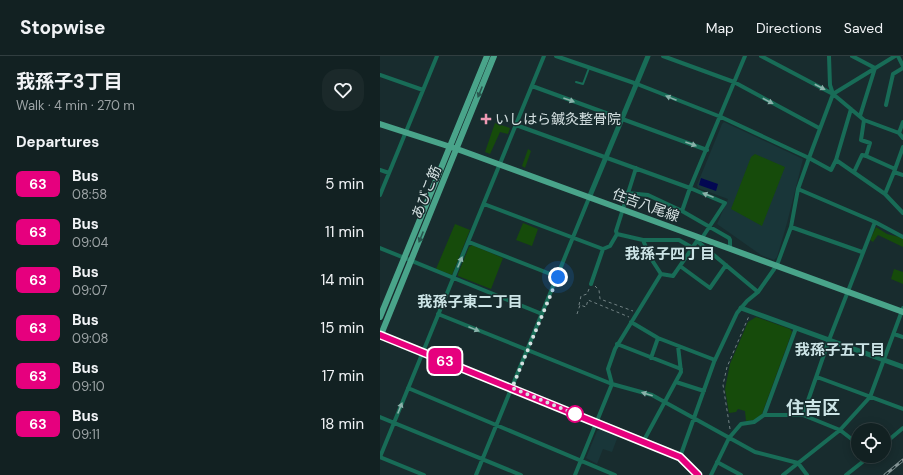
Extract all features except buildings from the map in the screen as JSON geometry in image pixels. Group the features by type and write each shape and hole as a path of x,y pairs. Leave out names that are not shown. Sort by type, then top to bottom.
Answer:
{"main road":[{"name":"あびこ筋","path":"380,317 487,56"},
{"name":"あびこ筋","path":"380,336 494,56"},
{"name":"住吉八尾線","path":"380,124 457,149 622,209 700,240 730,248 902,311"}],"street":[{"path":"380,195 437,56"},
{"path":"424,475 380,457 544,56"},
{"path":"556,56 637,84 721,117 809,158 831,170 836,160 851,109"},
{"path":"476,475 648,56"},
{"path":"663,56 734,82 819,128"},
{"path":"682,211 690,188 721,117 745,56"},
{"path":"761,56 833,94 864,120 899,133 903,138"},
{"path":"829,56 830,85 833,94"},
{"path":"852,56 875,68"},
{"path":"680,457 715,360 737,313 758,292 777,265 791,227 798,189 819,128 833,94 896,56 903,67 893,74 886,105"},
{"path":"860,116 875,68"},
{"path":"380,75 423,90"},
{"path":"532,86 707,150"},
{"path":"864,120 860,140 870,143 866,156"},
{"path":"899,133 903,122"},
{"path":"516,125 690,188 722,200 725,203 674,276 661,274 650,257 643,240"},
{"path":"885,194 903,147"},
{"path":"854,172 862,155 903,175"},
{"path":"836,160 885,194 903,213"},
{"path":"591,284 604,249 610,246 617,234 616,231 622,209 636,168"},
{"path":"380,170 388,173"},
{"path":"798,189 875,222 903,237"},
{"path":"627,193 648,195 682,211 730,240 730,248"},
{"path":"484,204 604,249"},
{"path":"803,416 829,340 862,252 875,222"},
{"path":"791,227 862,252"},
{"path":"617,234 643,240 679,240 693,248"},
{"path":"700,240 726,265 758,292"},
{"path":"468,242 558,277"},
{"path":"380,248 542,314"},
{"path":"680,266 710,288 726,265"},
{"path":"575,475 612,384 608,369 617,344 661,274"},
{"path":"741,308 903,367"},
{"path":"783,475 840,430 870,397 902,311"},
{"path":"438,314 612,384 652,395 755,452 798,463 807,475"},
{"path":"632,320 658,338 715,360"},
{"path":"711,475 729,438 740,424 754,422 764,415 796,328"},
{"path":"894,334 903,337"},
{"path":"380,336 680,457 698,475"},
{"path":"651,358 658,338"},
{"path":"617,344 681,369"},
{"path":"643,442 676,382 681,369 678,346"},
{"path":"817,377 903,409"},
{"path":"676,382 704,391"},
{"path":"408,388 615,475"},
{"path":"764,415 803,416 840,430 851,439"},
{"path":"380,418 521,475"},
{"path":"891,438 903,428"},
{"path":"717,462 741,475"},
{"path":"846,475 861,463"}],"lane":[{"path":"576,82 583,84 589,68"}],"path":[{"path":"577,314 580,305 578,305 580,296 587,294 591,284 599,290 600,299 637,312"},
{"path":"580,305 586,307 588,300 625,314 632,320"},
{"path":"729,438 730,429 723,385 727,367 752,312"}],"shaded area":[{"path":"724,122 803,159 787,223 777,257 774,260 761,255 717,224 728,199 698,188 697,185"},
{"path":"701,178 718,184 716,191 699,185"},
{"path":"601,429 618,436 612,452 603,449 597,464 586,458 597,431"}],"green space":[{"path":"495,123 510,128 508,134 500,132 490,154 485,152"},
{"path":"528,149 531,151 525,168 522,166"},
{"path":"755,154 785,167 762,226 731,209 751,157"},
{"path":"523,223 538,229 532,246 516,240"},
{"path":"455,224 470,230 452,275 436,269"},
{"path":"876,227 887,234 903,238 903,247 878,235 873,242 870,240"},
{"path":"472,245 503,258 491,289 458,276 469,247"},
{"path":"894,269 903,272 903,284 891,279"},
{"path":"756,317 790,329 792,332 762,414 754,420 746,421 745,411 738,409 736,412 729,413 725,389 730,364 748,322"}],"railway":[{"path":"885,475 903,460"}],"bus line":[{"name":"63","path":"380,335 680,457 698,475"}],"place":[{"name":"いしはら鍼灸整骨院","path":"486,119"}],"district":[{"name":"我孫子四丁目","path":"670,254"},
{"name":"我孫子東二丁目","path":"470,302"},
{"name":"我孫子五丁目","path":"840,350"},
{"name":"住吉区","path":"813,408"}],"route":[{"path":"558,277 512,388 578,415 575,414"}]}
